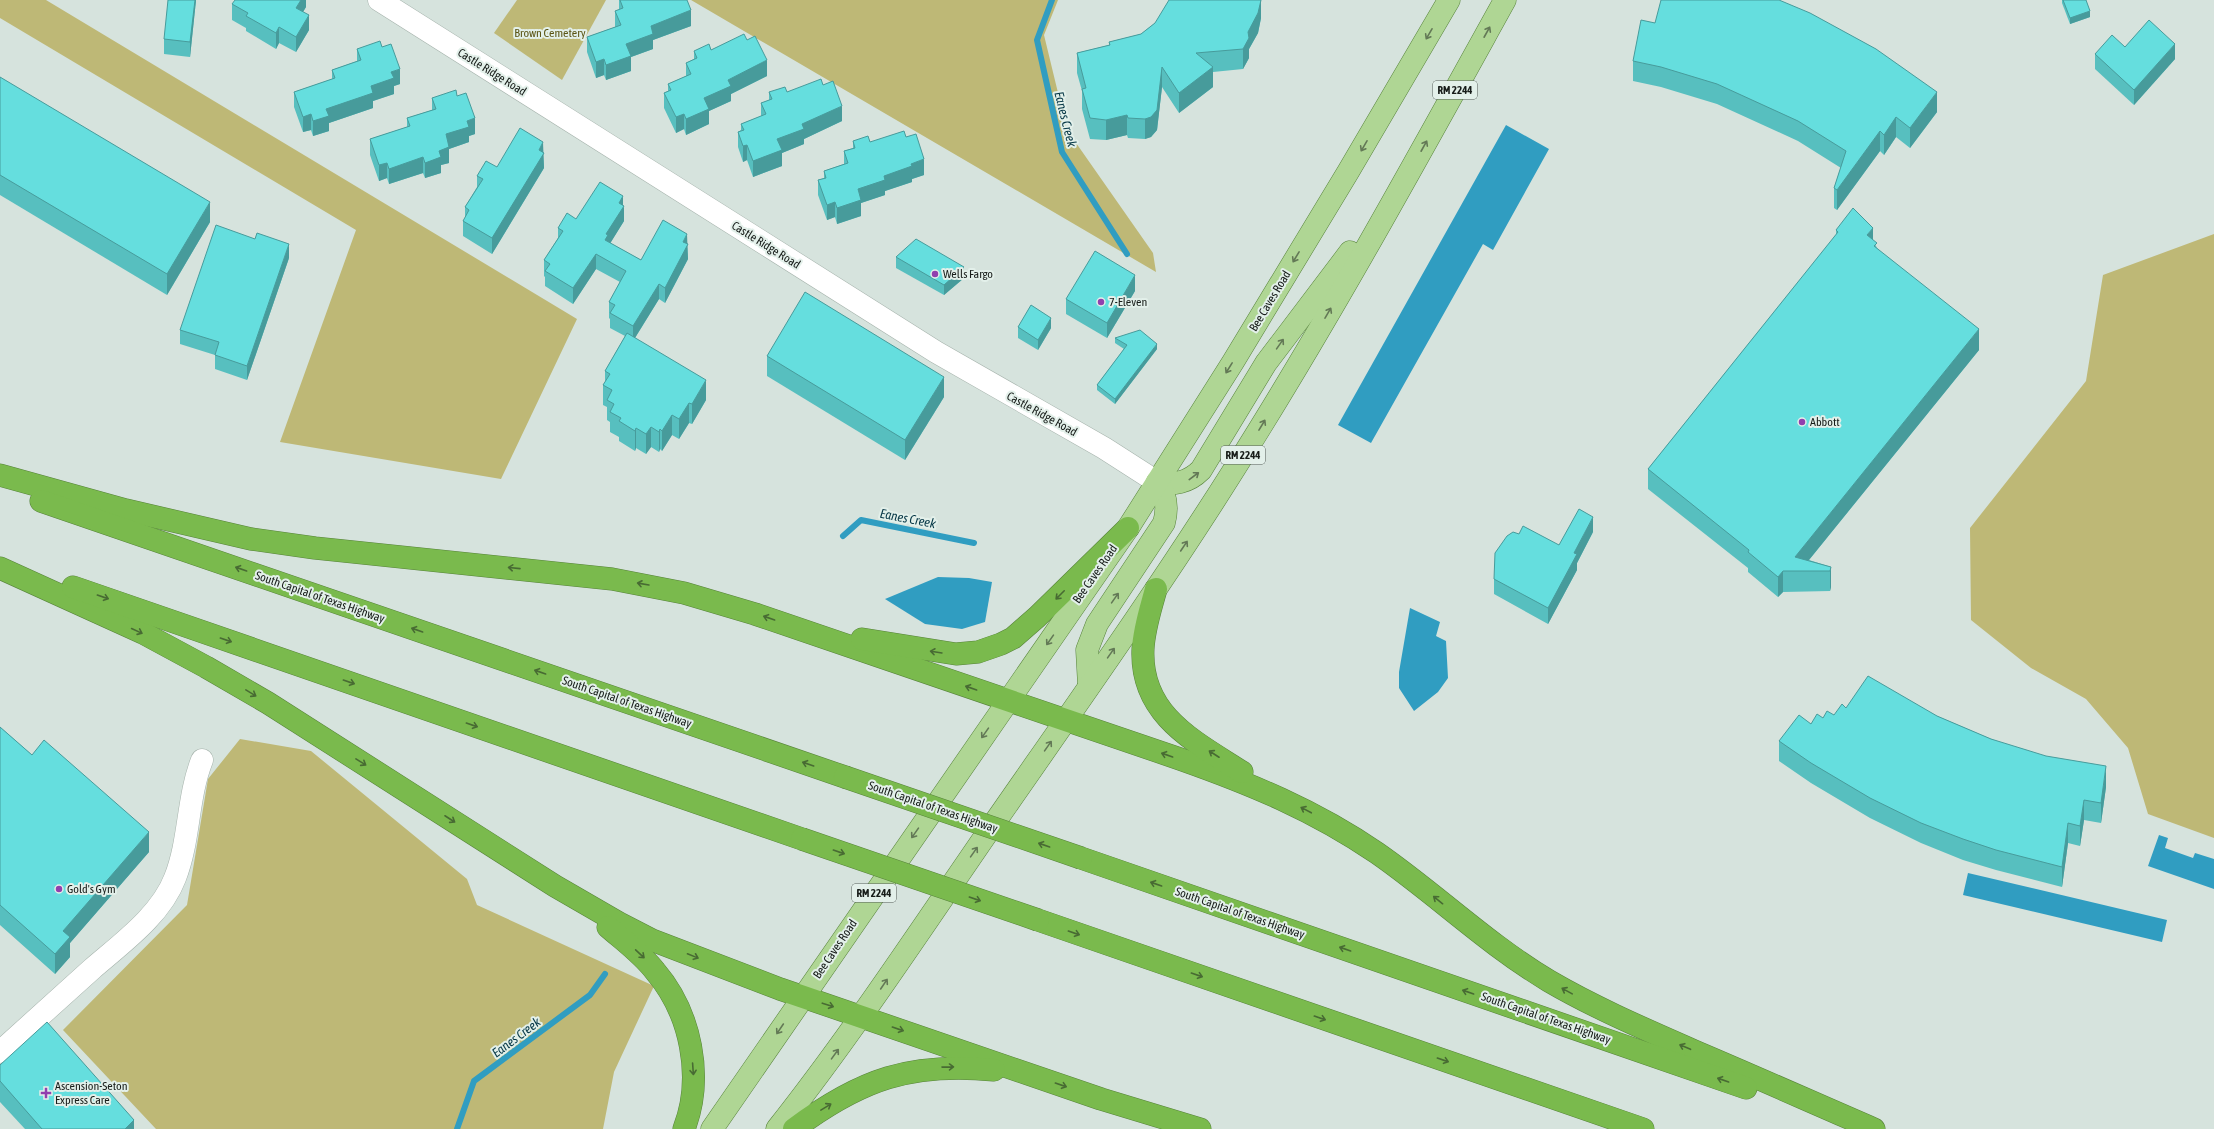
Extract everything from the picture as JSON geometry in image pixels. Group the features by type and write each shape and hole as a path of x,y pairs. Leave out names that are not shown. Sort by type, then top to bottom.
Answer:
{"highway":[{"path":"0,475 126,510 251,539 315,548 612,579 684,593 790,626 1214,771 1282,798 1329,822 1378,854 1496,946 1550,982 1653,1033 1874,1129"},
{"name":"South Capital of Texas Highway","path":"0,487 1866,1129"},
{"path":"790,626 944,654 967,654 989,649 1012,638 1025,628 1128,528"},
{"path":"0,562 1643,1129"},
{"path":"0,568 143,633 219,674 268,703 567,893 631,930 670,947 803,996 1140,1112 1200,1129"},
{"path":"1156,589 1148,618 1143,650 1145,670 1154,700 1166,718 1183,733 1282,798"},
{"path":"567,893 645,959 664,982 678,1008 689,1040 694,1072 690,1109 684,1129"},
{"path":"794,1129 821,1110 862,1087 882,1079 917,1070 936,1067 973,1068 1034,1076"}],"main road":[{"name":"Bee Caves Road","path":"712,1129 1128,528 1348,172 1448,0"},
{"name":"RM 2244","path":"777,1129 862,1016 1156,589 1257,433 1405,180 1505,0"},
{"path":"1157,482 1176,484 1194,478 1201,470 1266,363 1405,180"},
{"path":"1089,686 1087,650 1097,624 1164,524 1167,504 1162,489 1157,482"}],"street":[{"name":"Castle Ridge Road","path":"379,0 936,352 1104,448 1157,482"},
{"path":"0,1052 130,935 162,901 175,878 183,853 194,786 202,760"}],"green space":[{"path":"0,0 46,0 577,319 501,479 280,442 356,230 0,18"},
{"name":"Brown Cemetery","path":"517,0 606,0 562,80 494,33"},
{"path":"691,0 1058,0 1044,35 1067,130 1153,253 1156,272"},
{"path":"2214,234 2214,838 2148,814 2128,748 2086,699 2031,668 1971,620 1970,528 2086,381 2103,275"},
{"path":"240,739 311,751 467,879 477,905 654,986 614,1072 603,1129 156,1129 63,1030 187,905 208,779"}],"water":[{"path":"1506,125 1549,149 1493,250 1483,244 1371,443 1338,425"},
{"path":"938,577 969,578 992,582 985,622 962,629 925,624 885,599"},
{"path":"1410,608 1440,622 1436,636 1446,641 1448,678 1438,692 1414,711 1399,688 1399,672"},
{"path":"2159,835 2168,838 2165,848 2193,858 2195,853 2214,859 2214,889 2148,866"},
{"path":"1968,873 2167,920 2162,942 1963,895"}],"building":[{"path":"168,0 195,0 190,42 164,39"},
{"path":"235,0 301,0 296,8 309,15 296,37 279,27 276,33 246,16 248,13 232,4"},
{"path":"620,0 687,0 691,10 651,26 653,34 626,44 631,56 606,65 604,59 596,62 587,37 621,25 615,11 623,8"},
{"path":"1169,0 1261,0 1258,13 1248,32 1249,38 1243,49 1196,53 1213,67 1179,93 1162,67 1157,110 1151,117 1145,119 1128,118 1127,115 1106,120 1090,118 1082,89 1086,88 1077,53 1110,45 1109,42 1141,34 1155,23"},
{"path":"1661,0 1779,0 1810,13 1876,49 1937,92 1910,128 1896,117 1884,135 1880,131 1837,190 1834,188 1846,151 1798,121 1717,84 1661,67 1633,61 1641,20 1655,23"},
{"path":"2063,0 2086,0 2090,11 2070,18"},
{"path":"2149,20 2175,44 2134,90 2095,54 2112,35 2125,47"},
{"path":"744,34 747,40 755,36 767,60 728,80 731,86 704,98 709,109 686,119 684,114 676,117 664,93 671,90 668,84 691,74 686,63 697,58 694,51 709,44 711,50"},
{"path":"380,41 382,47 391,44 400,69 391,72 394,78 371,86 373,93 326,109 329,116 313,121 311,114 303,117 294,92 335,78 332,70 361,60 357,49"},
{"path":"0,77 210,202 167,274 0,175"},
{"path":"821,79 823,85 833,81 842,106 802,124 804,129 777,139 782,150 753,161 747,145 743,146 738,132 744,130 741,124 766,114 761,103 772,99 769,92 785,87 787,92"},
{"path":"456,90 457,96 466,93 475,118 467,121 469,127 446,134 449,147 439,151 441,157 425,163 423,157 389,169 387,163 379,165 370,139 410,126 407,118 436,109 432,98"},
{"path":"520,128 543,142 539,150 544,153 492,238 463,221 469,210 465,207 483,179 477,176 486,161 497,167"},
{"path":"904,131 906,137 916,134 924,159 911,164 912,166 884,176 885,180 858,189 861,200 837,208 835,202 827,205 818,180 826,178 824,171 848,163 844,151 855,148 853,141 868,136 870,142"},
{"path":"600,182 623,196 619,203 624,206 606,234 608,235 605,240 641,260 663,220 687,234 683,242 688,244 665,288 659,284 633,326 610,313 615,305 609,302 626,271 596,254 573,288 545,271 550,264 544,260 563,231 558,228 567,213 576,219"},
{"path":"1853,208 1873,228 1867,235 1877,243 1874,246 1979,329 1795,557 1831,567 1830,571 1783,571 1778,577 1748,552 1749,550 1648,469 1838,232 1836,230"},
{"path":"216,225 255,239 257,233 289,244 247,366 215,355 219,342 180,330"},
{"path":"916,239 964,267 944,285 896,257"},
{"name":"7-Eleven","path":"1095,251 1135,275 1107,323 1066,299"},
{"path":"805,292 944,377 905,440 767,356"},
{"path":"1031,305 1051,318 1038,340 1018,327"},
{"name":"7-Eleven","path":"1140,330 1157,344 1115,399 1097,385 1127,345 1115,338"},
{"path":"627,333 706,380 692,404 689,403 679,419 672,415 662,431 660,429 659,432 651,427 646,434 636,428 635,431 619,421 621,418 610,412 614,404 607,400 612,390 603,385 610,374 605,371"},
{"path":"1579,509 1593,517 1574,553 1577,554 1548,608 1494,579 1495,553 1507,536 1513,532 1519,534 1523,526 1559,545"},
{"path":"1868,676 1937,716 1991,739 2046,756 2106,766 2101,803 2084,800 2080,826 2068,823 2062,867 1996,850 1921,823 1870,798 1811,763 1779,741 1799,715 1811,724 1817,714 1823,718 1827,711 1834,715 1842,704 1846,708"},
{"name":"Gold's Gym","path":"0,727 32,755 44,740 149,832 63,931 70,937 55,954 0,905"},
{"name":"Ascension-Seton Express Care","path":"47,1022 134,1120 125,1129 42,1129 0,1081 0,1065"}],"waterway":[{"name":"Eanes Creek","path":"1052,0 1037,40 1062,152 1127,254"},
{"name":"Eanes Creek","path":"843,536 861,520 974,543"},
{"name":"Eanes Creek","path":"457,1129 474,1081 590,995 605,974"}],"place":[{"name":"Wells Fargo","path":"935,274"},
{"name":"7-Eleven","path":"1101,302"},
{"name":"Abbott","path":"1802,422"},
{"name":"Gold's Gym","path":"59,889"},
{"name":"Ascension-Seton Express Care","path":"46,1093"}]}
